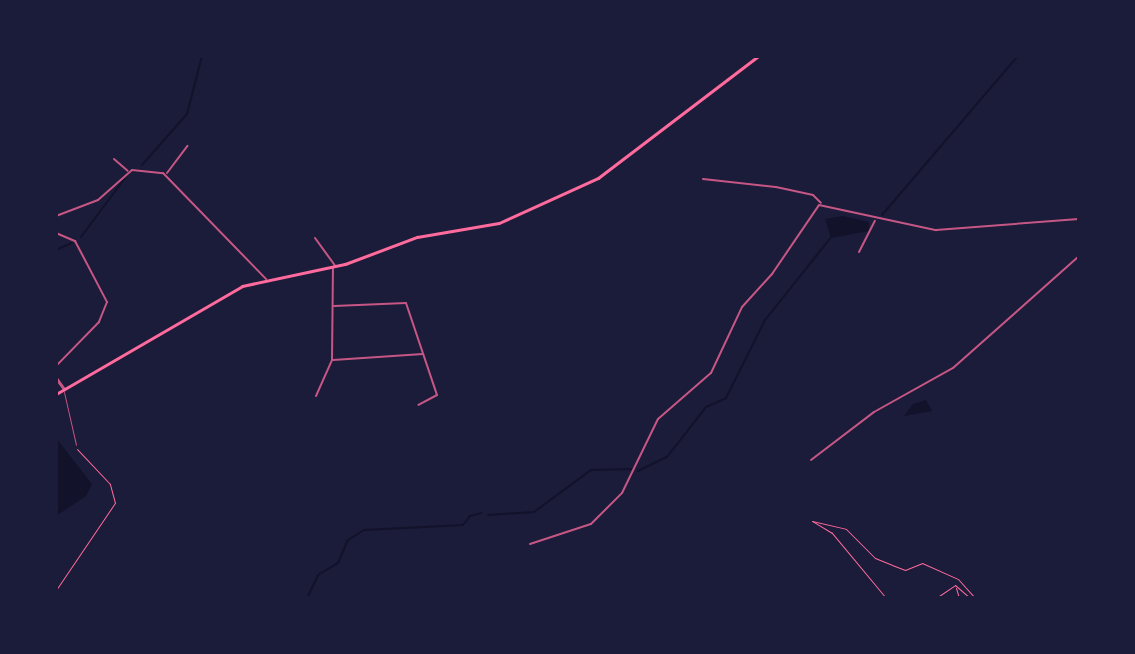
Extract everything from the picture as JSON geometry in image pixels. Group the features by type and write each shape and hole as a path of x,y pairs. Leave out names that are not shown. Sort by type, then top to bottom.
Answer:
{"main road":[{"path":"56,394 221,297 266,280 334,267 417,237 499,223 598,178 758,56"}],"street":[{"path":"166,174 187,146"},
{"path":"114,159 129,172 166,174 266,280"},
{"path":"56,216 101,198 129,172"},
{"path":"703,179 776,187 815,196 822,204 876,219 946,230 1079,219"},
{"path":"530,544 591,524 622,493 658,419 711,373 742,307 822,204"},
{"path":"859,252 876,219"},
{"path":"56,233 75,241 107,302 99,322 56,366"},
{"path":"315,238 334,267 332,360 316,396"},
{"path":"811,460 839,438 953,368 1079,256"},
{"path":"334,306 404,301 437,395 418,405"},
{"path":"332,360 424,354"},
{"path":"56,378 64,389"}],"lane":[{"path":"64,389 76,445"}],"path":[{"path":"56,590 110,513 115,497 110,484 76,445"},
{"path":"886,598 832,533 812,521 846,529 875,558 892,565 905,570 922,563 958,579 975,598"},
{"path":"936,598 955,585"},
{"path":"955,585 959,598"},
{"path":"955,585 970,598"}],"shaded area":[{"path":"843,216 869,222 869,231 831,238 825,219"},
{"path":"926,400 932,411 904,416 913,404"},
{"path":"56,438 92,484 86,496 56,516"}],"waterway":[{"path":"142,165 187,114 202,56"},
{"path":"882,215 1018,56"},
{"path":"81,237 128,174"},
{"path":"638,471 667,457 706,407 726,398 765,320 832,236"},
{"path":"56,250 72,243"},
{"path":"488,515 534,512 591,470 632,469"},
{"path":"307,598 318,575 338,563 348,540 364,530 463,525 470,516 482,513"}]}
